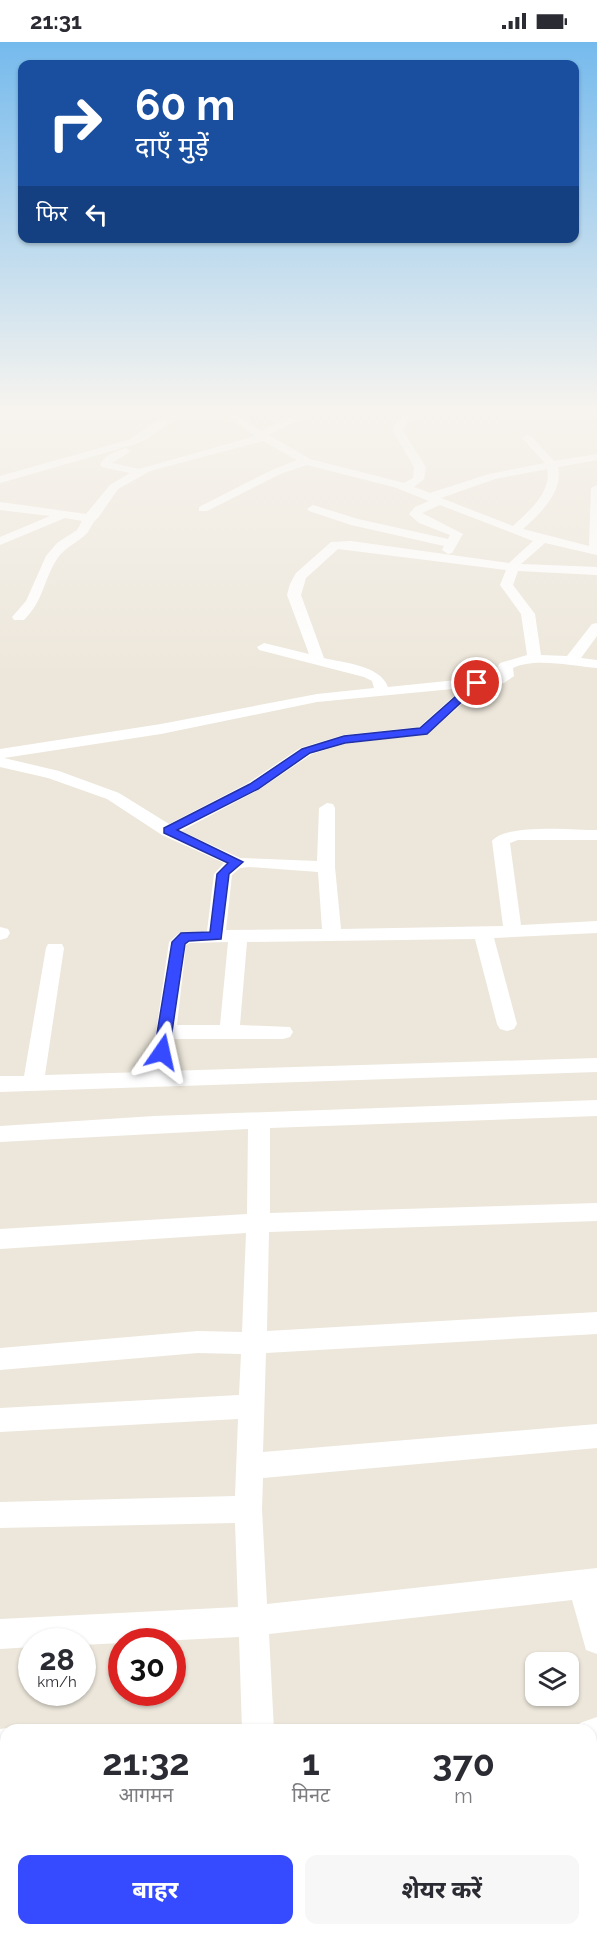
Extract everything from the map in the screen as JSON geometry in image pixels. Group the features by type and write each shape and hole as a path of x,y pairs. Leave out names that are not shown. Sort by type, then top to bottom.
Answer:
{"street":[{"path":"0,506 88,518 94,516 107,497"},
{"path":"203,509 226,497"},
{"path":"427,497 542,540 596,551 597,497"},
{"path":"440,497 419,509 415,514 423,520 457,534 443,557"},
{"path":"514,531 540,506 545,497"},
{"path":"313,509 355,522 452,544"},
{"path":"0,542 66,514"},
{"path":"19,617 34,603 39,583 56,550 82,532 88,523 88,518"},
{"path":"535,660 528,614 506,585 513,567 523,554 542,540"},
{"path":"317,662 316,651 294,596 296,584 301,576 335,545 351,545 513,567 597,571"},
{"path":"571,662 597,627"},
{"path":"264,647 376,677 382,691"},
{"path":"0,754 162,729 317,698 505,679 507,664 535,660 597,664"},
{"path":"168,831 254,786 306,751 344,740 423,731 477,683"},
{"path":"0,762 88,785 113,796 168,831 237,862 326,867"},
{"path":"327,808 326,867 332,935"},
{"path":"513,932 501,841 514,835 597,835"},
{"path":"216,936 223,874 228,867 237,862"},
{"path":"154,1078 166,1032 178,942 186,936 483,933 597,927"},
{"path":"483,933 507,1024"},
{"path":"229,1032 238,936"},
{"path":"33,1083 42,1039 55,948"},
{"path":"166,1032 283,1032"},
{"path":"0,1084 597,1065"},
{"path":"0,1134 154,1124 597,1108"},
{"path":"258,1122 258,1223 248,1509 258,1724"},
{"path":"0,1239 258,1223 597,1212"},
{"path":"0,1359 198,1342 253,1343 440,1330 597,1323"},
{"path":"0,1420 250,1406"},
{"path":"250,1466 597,1436"},
{"path":"0,1515 248,1509"},
{"path":"0,1634 252,1622 590,1584 597,1639"}],"route":[{"path":"162,1052 178,942 186,936 216,936 223,874 228,867 237,862 168,831 254,786 306,751 323,744 423,731 477,683"}]}
